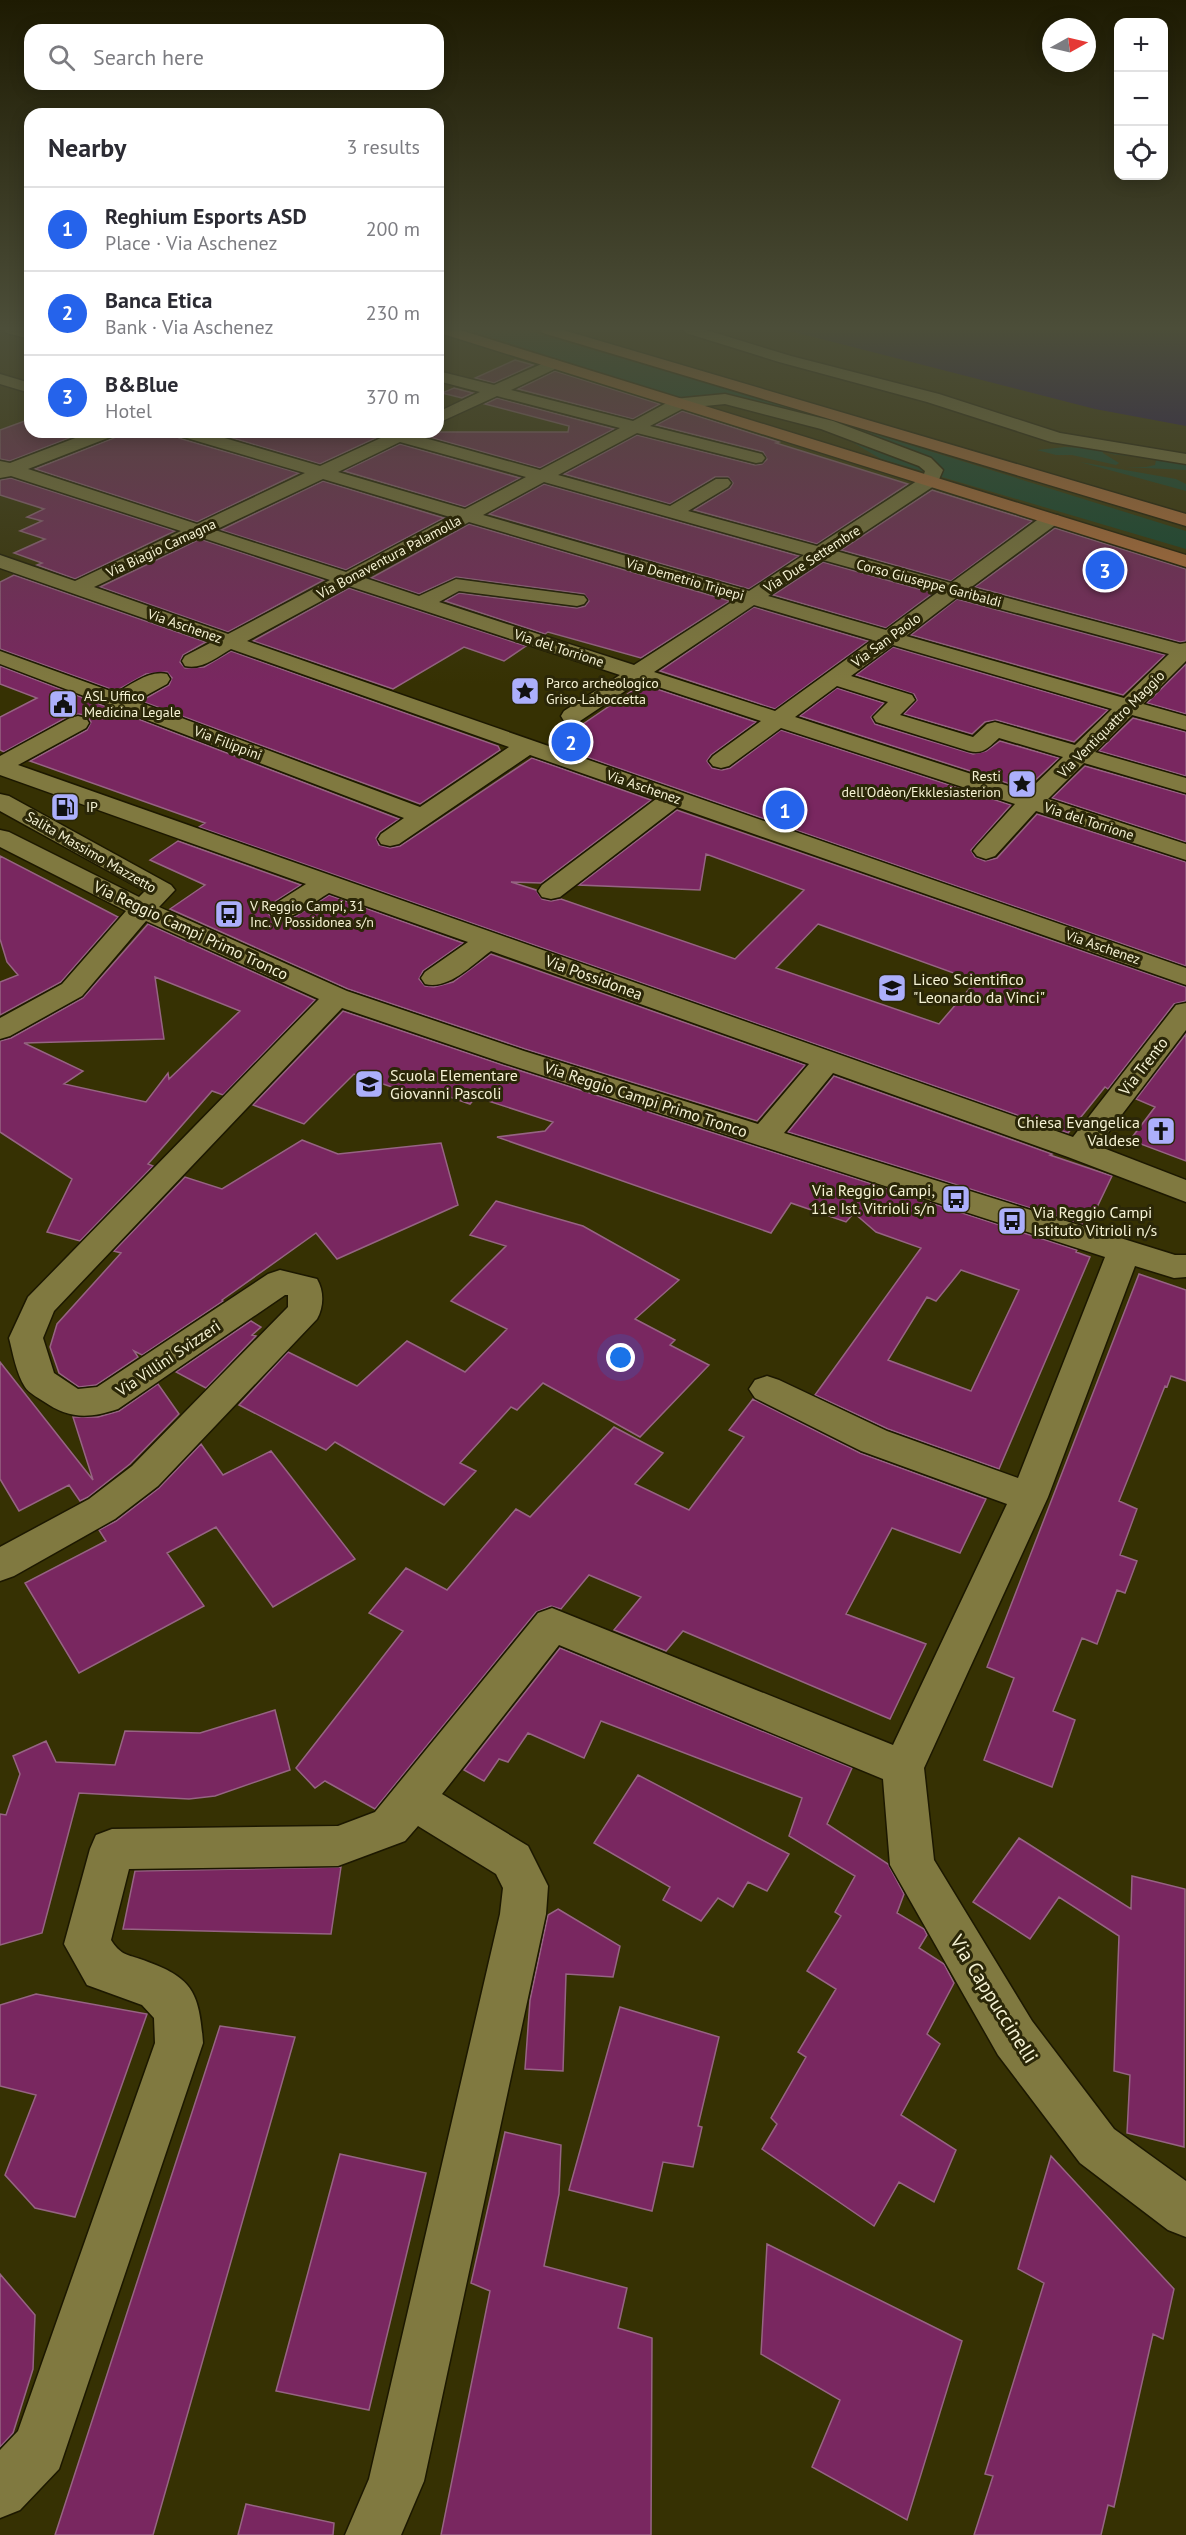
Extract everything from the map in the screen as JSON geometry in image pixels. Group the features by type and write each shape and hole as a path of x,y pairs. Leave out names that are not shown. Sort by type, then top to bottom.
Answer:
{"main road":[{"path":"828,448 1186,561"},
{"path":"945,448 1186,520"}],"street":[{"path":"4,470 63,448"},
{"name":"Via Demetrio Tripepi","path":"242,448 467,516 1186,723"},
{"name":"Via Biagio Camagna","path":"76,588 324,472 368,448"},
{"name":"Corso Giuseppe Garibaldi","path":"448,448 542,476 679,508 820,553 1185,651"},
{"name":"Via Bonaventura Palamolla","path":"193,661 595,448"},
{"path":"720,448 756,458"},
{"path":"889,448 926,462 934,471 931,480"},
{"path":"1120,448 1186,459"},
{"name":"Via del Torrione","path":"4,470 1186,852"},
{"name":"Via Due Settembre","path":"572,716 931,480"},
{"path":"679,508 722,483"},
{"name":"Via San Paolo","path":"721,761 1051,519"},
{"name":"Via Aschenez","path":"0,561 1186,976"},
{"path":"421,603 456,585 577,600"},
{"name":"Via Ventiquattro Maggio","path":"986,851 1031,802 1185,651"},
{"name":"Via Filippini","path":"0,657 423,817"},
{"path":"834,678 904,700 884,717 966,743 977,746 996,729 1186,786"},
{"path":"119,701 159,679"},
{"path":"0,767 78,723"},
{"path":"390,839 527,746"},
{"name":"Via Possidonea","path":"0,767 1079,1150 1186,1191"},
{"path":"551,891 674,797"},
{"name":"Salita Massimo Mazzetto","path":"0,801 162,890 142,909"},
{"name":"Via Reggio Campi Primo Tronco","path":"0,837 142,909 337,997 526,1061 1180,1267"},
{"path":"282,911 326,883"},
{"path":"0,1030 72,990 142,909"},
{"path":"435,978 489,940"},
{"name":"Via Villini Svizzeri","path":"0,1565 102,1509 145,1476 305,1310 305,1287 280,1282 105,1400 72,1403 39,1380 26,1338 40,1305 337,997"},
{"name":"Via Trento","path":"1079,1150 1186,1011"},
{"path":"764,1137 827,1062"},
{"path":"0,2490 39,2449 179,2043 177,2008 164,1994 157,1988 103,1969 87,1944 112,1849 338,1846 390,1827 552,1625 903,1768 1029,1497 1124,1251"},
{"path":"767,1389 874,1441 1029,1497"},
{"name":"Via Cappuccinelli","path":"903,1768 912,1865 1015,2038 1097,2146 1186,2212"},
{"path":"373,2535 396,2481 523,1914 526,1886 512,1860 412,1799"}],"green space":[{"path":"863,448 921,448 1186,531 1186,549 881,459"},
{"path":"1102,449 1103,453 1119,463 1116,465 1037,450"},
{"path":"1110,449 1186,462 1186,470 1125,467 1155,465 1156,460 1149,457 1112,454 1109,453"},
{"path":"1080,462 1176,479 1186,484 1186,491"}],"building":[{"path":"0,448 43,448 10,461 0,459"},
{"path":"88,448 214,448 299,473 197,522 35,469"},
{"path":"267,448 354,448 320,464"},
{"path":"391,448 415,448 520,478 465,507 344,471"},
{"path":"469,448 577,448 540,468"},
{"path":"612,448 689,448 755,465 762,464 767,459 763,452 748,448 793,448 908,484 817,544 694,510 730,488 733,483 728,477 715,477 670,504 564,474"},
{"path":"11,478 175,531 75,579 37,565 42,563 14,553 45,539 20,531 42,521 27,517 44,509 0,495 0,480"},
{"path":"323,481 444,518 346,570 221,530"},
{"path":"544,484 799,556 749,589 489,514"},
{"path":"932,490 1032,521 951,581 841,550"},
{"path":"469,524 730,601 641,658 548,632 545,634 445,601 459,593 577,608 585,606 589,601 584,594 456,577 419,594 371,578"},
{"path":"1055,528 1186,569 1186,641 1180,642 975,587"},
{"path":"200,539 324,580 228,632 100,587"},
{"path":"823,562 933,593 886,628 773,595"},
{"path":"14,575 206,642 183,655 180,662 185,668 204,667 231,651 498,746 500,750 420,804 141,701 169,685 172,678 167,672 146,674 116,691 0,649 0,582"},
{"path":"349,588 526,646 504,661 464,647 393,689 253,641"},
{"path":"957,599 1165,655 1123,695 911,635"},
{"path":"754,607 868,641 775,709 660,671"},
{"path":"893,647 1108,710 1074,742 996,720 985,722 972,734 904,714 917,700 914,694 856,675"},
{"path":"1186,664 1186,714 1147,703"},
{"path":"0,666 399,819 380,832 376,838 379,845 390,848 400,846 532,758 651,800 541,883 511,882 536,890 542,899 551,901 561,899 735,959 804,890 706,854 700,890 579,885 677,810 1186,987 1186,1001 1174,1004 1108,1089 1105,1087 1068,1133 199,827 205,823 30,761 87,730 91,722 87,716 79,714 69,716 4,752 0,750 0,717 37,698 0,684","holes":["818,924 976,981 939,1024 776,968"]},
{"path":"642,684 756,722 711,755 707,761 712,768 722,770 730,768 781,730 1011,805 971,850 975,857 985,861 997,858 1037,814 1186,862 1186,966 552,745"},
{"path":"837,688 884,703 871,717 875,724 973,754 986,751 1000,741 1059,758 1026,789 800,716"},
{"path":"1133,718 1186,732 1186,776 1099,751"},
{"path":"1085,766 1186,795 1186,842 1052,798"},
{"path":"178,841 301,885 271,904 267,912 273,919 296,916 329,895 463,943 423,971 419,979 425,986 434,987 453,982 491,954 805,1065 757,1121 525,1049 348,989 170,909 205,885 150,860"},
{"path":"0,856 118,917 61,982 0,1015 0,982 18,975 7,962 0,939"},
{"path":"148,924 315,1000 223,1095 212,1091 148,1164 153,1166 80,1241 47,1232 72,1179 0,1132 0,1041 11,1038 83,998","holes":["155,977 240,1011 169,1079 168,1073 146,1102 64,1084 83,1071 24,1043 164,1039"]},
{"path":"343,1011 503,1065 1077,1250 1076,1252 1090,1257 999,1469 888,1429 815,1395 921,1248 876,1232 854,1213 846,1222 791,1203 771,1233 497,1137 545,1131 553,1122 476,1097 470,1104 427,1089 430,1100 354,1074 304,1124 253,1105","holes":["961,1270 1019,1290 971,1391 888,1360 927,1297 936,1301"]},
{"path":"1186,1034 1186,1161 1130,1140 1155,1107 1136,1099"},
{"path":"834,1076 1112,1176 1088,1226 788,1132"},
{"path":"302,1140 338,1154 441,1143 458,1205 337,1259 316,1233 223,1301 142,1355 134,1351 138,1357 96,1385 79,1387 59,1373 50,1347 57,1324 121,1253 114,1251 185,1177 222,1189"},
{"path":"496,1201 583,1226 679,1280 635,1319 675,1340 670,1345 709,1365 640,1437 543,1383 517,1410 511,1407 460,1463 476,1471 444,1505 335,1442 326,1450 239,1405 288,1352 357,1386 407,1341 465,1372 507,1329 451,1301 506,1246 470,1235"},
{"path":"1139,1274 1186,1290 1186,1381 1171,1376 1167,1387 1165,1386 1119,1501 1137,1509 1120,1555 1137,1561 1125,1593 1117,1590 1097,1644 1082,1638 1053,1711 1075,1720 1052,1787 984,1760 1014,1678 987,1667"},
{"path":"251,1321 261,1327 252,1335 256,1336 206,1388 176,1372"},
{"path":"0,1362 93,1480 73,1417 98,1417 119,1411 158,1384 179,1414 130,1464 88,1497 80,1501 69,1485 19,1511 0,1479"},
{"path":"753,1399 860,1453 986,1499 960,1553 892,1528 846,1614 926,1644 890,1719 683,1631 666,1651 614,1630 641,1597 589,1575 561,1609 551,1606 536,1612 375,1809 325,1781 315,1788 296,1768 403,1631 369,1613 406,1568 447,1590 516,1509 530,1517 614,1427 663,1453 635,1484 689,1510 744,1437 729,1430"},
{"path":"201,1444 223,1475 271,1451 355,1559 273,1607 216,1527 167,1553 204,1606 79,1673 25,1583 106,1541 99,1530 116,1521 159,1488"},
{"path":"560,1648 852,1768 827,1824 888,1864 904,1894 897,1913 924,1929 927,1935 919,1948 944,1964 954,1983 927,2034 940,2044 901,2115 956,2150 934,2202 899,2182 874,2226 762,2149 777,2124 771,2118 806,2057 798,2052 836,1989 807,1971 841,1916 835,1912 855,1876 789,1836 802,1798 601,1721 584,1758 528,1733 508,1762 499,1759 484,1781 464,1770"},
{"path":"275,1710 290,1770 215,1796 189,1799 79,1793 42,1933 0,1945 0,1814 6,1815 20,1774 13,1756 46,1741 56,1762 115,1765 125,1731 200,1733"},
{"path":"638,1775 789,1854 767,1891 748,1882 733,1907 718,1898 701,1921 663,1900 670,1887 594,1843"},
{"path":"1019,1838 1131,1909 1132,1876 1185,1889 1184,2147 1127,2133 1130,2075 1114,2071 1119,1936 1059,1897 1030,1939 973,1902"},
{"path":"341,1867 331,1934 123,1929 135,1871"},
{"path":"558,1909 620,1946 613,1977 566,1974 563,2071 525,2069 530,2000 548,1915"},
{"path":"36,1994 147,2014 75,2217 35,2208 5,2175 36,2095 0,2086 0,2005"},
{"path":"620,2007 719,2037 698,2126 702,2127 693,2167 663,2162 652,2211 569,2190"},
{"path":"220,2026 295,2037 153,2535 55,2535"},
{"path":"505,2132 561,2145 559,2194 544,2266 627,2288 618,2328 652,2338 651,2535 441,2535 490,2291 471,2283"},
{"path":"340,2154 426,2173 369,2410 276,2391"},
{"path":"1051,2156 1174,2289 1163,2339 1153,2334 1114,2507 1108,2505 1101,2535 974,2535 993,2476 985,2474 1044,2283 1018,2269"},
{"path":"767,2244 962,2341 907,2520 812,2467 840,2400 761,2354"},
{"path":"0,2274 35,2315 33,2369 13,2433 0,2447"},
{"path":"246,2504 334,2523 333,2535 238,2535"}],"place":[{"name":"B&Blue","path":"1105,570"},
{"name":"Parco archeologico Griso-Laboccetta","path":"525,691"},
{"name":"ASL Uffico Medicina Legale","path":"63,704"},
{"name":"Banca Etica","path":"571,742"},
{"name":"Resti dell'Odèon/Ekklesiasterion","path":"1022,784"},
{"name":"IP","path":"65,807"},
{"name":"Reghium Esports ASD","path":"785,810"},
{"name":"V Reggio Campi, 31 Inc. V Possidonea s/n","path":"229,914"},
{"name":"Liceo Scientifico \"Leonardo da Vinci\"","path":"892,988"},
{"name":"Scuola Elementare Giovanni Pascoli","path":"369,1084"},
{"name":"Chiesa Evangelica Valdese","path":"1161,1131"},
{"name":"Via Reggio Campi, 11e Ist. Vitrioli s/n","path":"956,1199"},
{"name":"Via Reggio Campi Istituto Vitrioli n/s","path":"1012,1221"}]}
